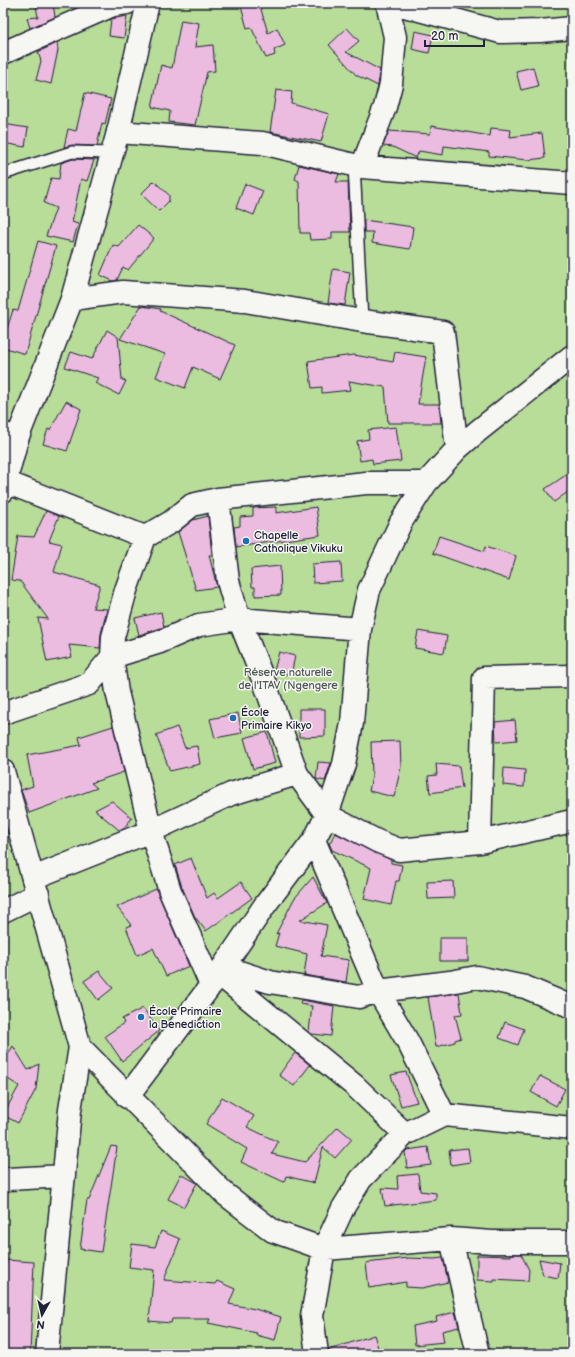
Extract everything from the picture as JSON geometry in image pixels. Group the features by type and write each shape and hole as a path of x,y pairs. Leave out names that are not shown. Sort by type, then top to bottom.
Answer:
{"street":[{"path":"3,52 113,5 127,3"},
{"path":"145,536 4,486 10,436 72,299 118,132 148,3"},
{"path":"358,166 385,107 391,84 395,37 387,3"},
{"path":"393,3 500,32 540,31 572,28"},
{"path":"118,132 262,143 358,166 572,183"},
{"path":"72,299 123,292 245,300 443,332 457,449"},
{"path":"127,1096 218,976 265,905 314,840 327,816 344,764 352,723 360,629 369,590 401,522 426,482 457,449 572,356"},
{"path":"405,1134 355,1086 218,976 170,891 151,830 117,692 112,657 113,637 126,590 145,536 171,522 192,505 218,499 366,483 426,482"},
{"path":"218,499 228,581 240,619 297,774 327,816 377,841 399,850 480,842 572,821"},
{"path":"3,713 89,684 112,657 160,642 199,625 240,619 360,629"},
{"path":"480,842 484,678 572,676"},
{"path":"3,771 80,1048 70,1110 47,1354"},
{"path":"3,911 36,886 151,830 231,794 297,774"},
{"path":"314,840 378,991 408,1042 444,1114"},
{"path":"218,976 270,982 359,997 378,991 450,982 477,976 525,987 572,1007"},
{"path":"80,1048 225,1194 273,1230 324,1249 451,1239 492,1242 572,1242"},
{"path":"317,1354 312,1316 324,1249 344,1208 361,1179 405,1134 444,1114 572,1128"},
{"path":"5,1179 64,1176"},
{"path":"451,1239 478,1354"}],"lane":[{"path":"3,174 72,152 112,154"},
{"path":"358,166 362,320"}],"green space":[{"name":"Réserve naturelle de l'ITAV (Ngengere","path":"3,3 572,3 572,1354 3,1354"}],"building":[{"path":"53,3 55,17 30,28 27,18 38,17 36,6"},
{"path":"240,3 259,3 268,33 277,28 285,45 274,50 275,55 266,58 251,27 247,28"},
{"path":"127,16 124,38 109,36 111,19"},
{"path":"181,20 199,23 195,47 213,45 215,71 207,72 195,125 169,122 170,111 152,107 161,65 172,68"},
{"path":"347,28 359,41 346,52 380,70 378,86 356,75 329,45"},
{"path":"415,31 433,35 429,53 412,49"},
{"path":"57,43 58,50 51,84 36,80 41,61 38,52"},
{"path":"533,67 538,86 521,90 516,71"},
{"path":"276,90 292,92 291,103 329,114 321,142 270,132"},
{"path":"85,93 111,99 105,124 102,123 97,146 72,145 64,147 68,129 76,131"},
{"path":"3,124 28,128 25,147 3,143"},
{"path":"431,126 490,136 491,128 511,130 510,137 542,133 545,158 528,160 489,156 489,152 444,146 443,155 419,151 416,158 393,147 383,146 389,131 430,134"},
{"path":"73,159 94,160 87,181 81,179 72,222 78,224 73,242 46,236 56,208 44,203 51,178 59,179 61,163"},
{"path":"299,165 339,174 336,182 348,182 350,232 332,232 332,239 310,240 309,233 300,233 299,181 295,179"},
{"path":"154,181 169,195 169,201 159,211 141,194"},
{"path":"245,184 263,191 254,215 236,208"},
{"path":"364,220 413,227 410,249 372,243 373,232 364,232"},
{"path":"138,225 154,238 128,270 123,267 117,280 113,281 100,275 113,245 119,247"},
{"path":"38,241 56,246 25,354 3,347 3,341 13,310 18,311"},
{"path":"333,269 350,272 345,305 328,303"},
{"path":"141,306 161,309 160,311 235,345 220,379 193,367 185,388 156,377 165,354 120,339"},
{"path":"107,330 118,337 122,380 126,381 119,395 95,383 98,378 65,367 71,352 92,359"},
{"path":"395,352 426,357 418,404 439,404 441,423 388,423 385,387 349,381 351,390 322,393 322,387 312,388 308,361 354,355 393,362"},
{"path":"66,401 81,409 67,451 43,444 48,429 50,430"},
{"path":"396,427 401,461 373,464 372,459 360,461 357,441 369,439 368,430"},
{"path":"572,471 572,489 554,502 545,489"},
{"path":"276,507 276,513 316,507 320,535 236,547 234,527 240,526 240,517 253,516 253,508"},
{"path":"46,511 59,516 49,541 62,544 54,572 100,585 93,608 107,609 101,634 100,648 69,645 72,657 47,662 38,618 48,619 20,581 11,580 18,536 34,537"},
{"path":"208,516 212,555 209,555 217,587 196,590 178,532 193,520"},
{"path":"439,536 484,551 486,546 516,556 509,580 433,553"},
{"path":"341,562 342,581 313,583 312,564"},
{"path":"280,566 281,595 255,596 255,587 252,587 251,569"},
{"path":"161,612 164,627 139,635 135,618"},
{"path":"418,631 447,636 444,653 415,648"},
{"path":"279,652 295,656 291,675 274,671"},
{"path":"299,709 325,709 325,736 299,737"},
{"path":"238,713 242,733 215,738 210,719"},
{"path":"515,720 517,740 496,742 495,722"},
{"path":"113,726 124,772 91,783 97,788 29,813 21,790 33,786 27,755 81,745 79,737"},
{"path":"177,727 185,748 197,746 200,764 170,771 156,735"},
{"path":"267,732 275,763 253,769 244,738"},
{"path":"400,741 401,767 394,797 369,791 372,776 371,742"},
{"path":"318,762 331,763 325,781 316,779"},
{"path":"436,764 459,766 462,788 430,793 428,776 437,775"},
{"path":"504,768 525,770 524,787 503,785"},
{"path":"112,801 132,818 123,829 119,830 95,810"},
{"path":"335,833 391,860 391,863 402,865 399,881 396,881 391,905 364,899 371,868 332,850 329,843"},
{"path":"191,858 207,898 214,893 218,898 241,882 252,898 206,931 195,917 182,887 175,865"},
{"path":"313,877 327,903 300,920 327,925 321,956 349,960 346,982 304,975 307,954 275,946 279,933 276,934 294,899"},
{"path":"453,881 454,898 428,899 427,882"},
{"path":"156,889 189,966 166,976 153,948 137,955 126,927 131,925 117,907"},
{"path":"440,938 468,938 468,961 440,961"},
{"path":"99,971 113,988 98,1000 84,981"},
{"path":"459,993 462,1014 455,1015 461,1038 455,1040 455,1042 436,1047 428,997"},
{"path":"301,1000 334,1006 331,1036 312,1034 309,1032 312,1006 300,1004"},
{"path":"143,1008 159,1031 122,1061 105,1036 124,1023 122,1019"},
{"path":"505,1022 524,1029 518,1045 499,1038"},
{"path":"13,1046 28,1070 39,1064 36,1089 18,1123 3,1115 19,1086 3,1076 3,1063"},
{"path":"295,1053 310,1065 294,1086 279,1075"},
{"path":"406,1072 417,1102 401,1106 391,1075"},
{"path":"540,1076 565,1089 556,1106 531,1092"},
{"path":"222,1097 254,1116 247,1127 278,1142 272,1154 305,1162 338,1127 352,1139 335,1158 323,1147 314,1183 286,1176 284,1182 241,1162 247,1149 206,1124"},
{"path":"111,1146 117,1147 101,1252 80,1249 87,1200 89,1200"},
{"path":"428,1147 431,1165 407,1168 405,1152 407,1150"},
{"path":"468,1148 470,1162 451,1165 449,1150"},
{"path":"181,1174 197,1183 184,1207 168,1199"},
{"path":"418,1174 420,1191 436,1193 436,1200 385,1206 382,1188 398,1189 397,1176"},
{"path":"161,1231 180,1239 164,1280 215,1284 217,1281 235,1289 229,1304 255,1309 281,1317 275,1340 256,1335 257,1333 208,1323 210,1319 172,1319 171,1323 149,1321 154,1270 129,1267 132,1244 155,1247"},
{"path":"511,1254 521,1254 529,1270 528,1281 494,1279 494,1281 477,1280 477,1255 511,1256"},
{"path":"408,1258 443,1258 448,1282 422,1288 406,1287 406,1282 369,1288 366,1263"},
{"path":"539,1259 560,1263 558,1278 543,1275"},
{"path":"6,1260 34,1262 30,1354 3,1354 3,1304"},
{"path":"455,1312 459,1327 442,1331 444,1342 415,1345 413,1326 437,1321 436,1317"},
{"path":"374,1335 380,1354 329,1354 329,1350"}],"place":[{"name":"Chapelle Catholique Vikuku","path":"246,541"},
{"name":"École Primaire Kikyo","path":"233,718"},
{"name":"École Primaire la Benediction","path":"141,1017"}]}
